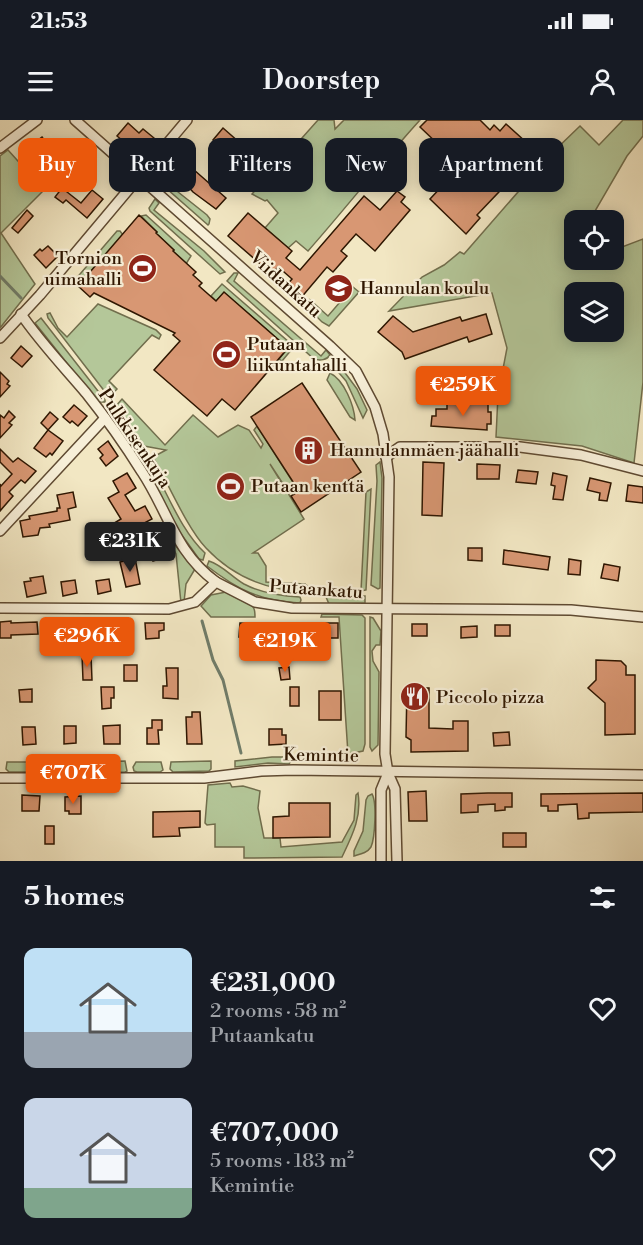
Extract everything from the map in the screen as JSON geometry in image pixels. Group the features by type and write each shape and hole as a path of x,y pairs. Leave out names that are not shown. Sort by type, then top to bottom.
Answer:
{"street":[{"path":"0,148 37,120"},
{"name":"Viidankatu","path":"75,120 109,149"},
{"path":"172,138 187,120"},
{"path":"0,338 128,192"},
{"name":"Viidankatu","path":"158,192 356,371 375,407 383,434 390,506 385,754 387,773 395,789 397,861"},
{"name":"Pulkkisenkuja","path":"21,314 105,418 143,473 177,538 199,567 216,582"},
{"path":"0,531 105,418"},
{"path":"386,457 400,447 520,447 581,454 643,471"},
{"path":"0,608 169,609 195,602 216,582"},
{"name":"Putaankatu","path":"216,582 255,602 292,608 571,610 643,617"},
{"name":"Kemintie","path":"0,778 204,778 261,771 293,770 643,775"},
{"name":"Viidankatu","path":"381,861 381,790 387,773"}],"green space":[{"path":"318,120 334,120 335,129 344,120 420,120 404,138 325,138 325,192 358,192 308,251 296,241 288,248 265,228 278,213 267,200 252,194 254,192 313,192 313,138 302,138"},
{"path":"623,120 643,120 643,136 627,156 596,210 564,210 564,270 624,270 624,246 643,239 643,382 634,463 582,446 496,437 498,395 507,348 492,293 389,311 422,277 444,265 460,252 464,254 518,192 564,192 564,141 580,126 599,145"},
{"path":"8,150 18,161 18,192 42,192 1,233 35,284 0,328 0,156"},
{"path":"171,192 178,192 207,215 210,219 208,225"},
{"path":"155,199 159,203 154,210 204,251 225,272 220,274 150,211 149,208"},
{"path":"146,215 191,256 186,264 170,254 174,250 159,236 152,238 157,232 141,216"},
{"path":"117,231 123,235 78,286 74,281"},
{"path":"234,273 238,273 234,281 321,356 326,350 329,357 323,360 314,359 227,281"},
{"path":"222,284 290,343 292,349 282,361 279,359 288,348 224,293 216,301 211,296"},
{"path":"353,287 359,292 329,326 308,308 310,300 328,316"},
{"path":"98,304 156,330 161,335 159,339 152,335 109,381 117,389 109,397 47,314 50,313 58,328 67,337"},
{"path":"41,318 105,402 98,402 35,323"},
{"path":"337,362 357,389 367,410 363,418 346,381 333,366"},
{"path":"330,373 340,381 347,394 353,407 355,420 350,417 327,380"},
{"name":"Putaan kenttä","path":"122,399 165,445 193,415 218,437 238,425 249,430 261,448 263,444 254,430 257,426 298,490 295,493 289,493 270,464 304,519 253,553 258,553 266,566 266,582 305,584 309,587 309,592 280,589 253,581 228,567 206,548 185,517 153,457 166,450 144,446 115,407"},
{"path":"146,456 187,532 205,553 203,560 199,559 179,531 140,458"},
{"path":"380,462 382,478 380,588 378,589 371,585 376,465"},
{"path":"371,489 366,590 361,591 366,492"},
{"path":"167,535 195,569 186,584 184,602 181,603 176,554"},
{"path":"209,561 257,590 300,597 300,603 273,600 250,593 229,582 207,566"},
{"path":"226,592 253,607 255,617 211,617 201,606 211,595"},
{"path":"365,596 365,603 329,604 326,597"},
{"path":"322,614 362,615 365,618 365,744 363,751 348,754 339,617 321,617"},
{"path":"370,617 381,631 380,645 376,645 372,651 373,661 379,672 378,745 372,751 370,747"},
{"path":"290,757 291,761 289,764 268,763 235,767 235,761"},
{"path":"125,761 127,771 125,772 96,773 91,770 92,762"},
{"path":"211,761 209,771 173,772 170,769 171,762"},
{"path":"7,762 44,762 46,768 42,772 9,772 6,769"},
{"path":"136,762 161,762 163,770 137,772 133,767"},
{"path":"52,763 84,763 82,772 58,772 53,770"},
{"path":"230,783 232,787 243,786 260,791 258,808 264,838 280,838 281,847 342,842 354,820 358,793 359,810 353,834 342,857 244,858 244,847 215,847 215,824 205,823 208,785"},
{"path":"372,794 375,812 371,847 368,851 354,856 363,831 366,800"}],"building":[{"path":"427,120 480,120 490,130 494,125 500,131 506,124 522,138 432,138 420,127"},
{"path":"128,123 139,133 143,129 154,138 119,138 117,136"},
{"path":"223,128 234,138 215,138"},
{"path":"196,172 208,182 208,192 219,192 226,198 216,209 193,192 196,192"},
{"path":"59,192 67,192 81,203 90,192 94,192 103,199 87,218 66,200 63,203 55,197"},
{"path":"398,192 405,197 401,202 410,210 375,251 356,234 341,251 347,256 333,272 327,267 300,299 285,287 292,279 284,272 278,267 272,274 228,236 248,213 292,251 286,258 300,270 364,196 380,210"},
{"path":"437,192 499,192 477,215 480,218 466,234 430,199"},
{"path":"27,210 33,216 18,233 12,228"},
{"path":"139,215 196,272 193,275 202,283 199,286 216,301 224,292 288,348 235,410 222,399 207,416 154,370 180,341 173,335 175,333 94,293 90,297 78,286"},
{"path":"48,246 58,256 46,268 34,255 40,249 42,251"},
{"path":"486,314 492,334 469,342 467,337 405,359 402,352 378,332 393,316 413,332 460,317 462,321"},
{"path":"21,346 32,356 22,367 11,358"},
{"path":"0,372 9,381 7,384 10,386 0,397"},
{"name":"Hannulanmäen jäähalli","path":"302,383 361,472 301,512 291,496 299,491 251,417"},
{"path":"447,404 488,404 491,424 487,424 487,430 431,426 432,416 436,416 436,409 447,409"},
{"path":"74,405 87,416 78,426 63,417"},
{"path":"9,411 15,417 9,423 12,425 0,438 0,415 4,418"},
{"path":"50,412 58,419 48,430 41,423"},
{"path":"48,430 63,441 52,455 50,453 46,457 34,448"},
{"path":"108,441 118,456 106,466 100,458 103,455 98,449"},
{"path":"0,449 13,462 18,458 36,471 25,483 21,480 9,492 13,496 0,511 0,484 1,486 12,474 0,462"},
{"path":"423,462 444,463 442,516 422,515"},
{"path":"477,464 500,465 499,479 477,479"},
{"path":"518,470 538,472 536,484 516,482"},
{"path":"127,473 136,488 125,495 135,511 145,506 152,519 118,537 111,525 121,519 108,498 119,492 113,481"},
{"path":"553,473 567,476 563,500 553,499 555,486 551,485"},
{"path":"590,478 611,483 607,501 599,500 600,493 587,490"},
{"path":"628,485 643,487 643,503 626,501"},
{"path":"73,492 76,507 68,509 70,520 49,524 50,527 40,528 38,535 23,537 20,521 30,519 29,516 57,511 57,508 60,508 57,495"},
{"path":"162,542 166,557 153,561 148,546"},
{"path":"468,548 482,548 482,561 468,560"},
{"path":"504,550 550,557 548,570 503,564"},
{"path":"135,558 140,584 126,587 120,562"},
{"path":"569,559 581,561 580,575 568,574"},
{"path":"604,564 620,567 618,581 601,578"},
{"path":"43,576 46,593 27,597 24,582 31,581 30,578"},
{"path":"109,579 111,591 98,594 96,581"},
{"path":"75,580 77,593 63,596 61,582"},
{"path":"11,621 11,623 37,622 38,634 11,635 11,638 0,638 0,622"},
{"path":"120,623 120,632 117,632 117,638 104,638 103,635 67,638 66,624"},
{"path":"145,623 164,623 164,630 159,631 159,638 146,639"},
{"path":"240,623 286,625 286,640 278,640 278,636 258,636 258,639 239,637"},
{"path":"323,623 338,623 338,638 323,638"},
{"path":"412,624 427,624 427,636 412,636"},
{"path":"495,625 510,625 510,636 495,636"},
{"path":"477,626 477,637 461,638 461,627"},
{"path":"82,655 91,655 92,680 83,680"},
{"path":"596,660 621,661 626,666 626,675 635,675 635,734 605,735 605,703 588,688 596,680"},
{"path":"124,665 137,665 137,681 124,681"},
{"path":"289,667 290,679 281,680 279,668"},
{"path":"166,668 178,668 178,699 163,698 163,686 167,686"},
{"path":"101,687 114,687 111,708 102,709"},
{"path":"290,687 299,687 299,706 290,706"},
{"path":"407,688 429,688 429,728 453,729 453,721 468,721 468,751 411,752 411,740 406,737"},
{"path":"32,689 32,702 20,702 19,690"},
{"path":"319,691 341,691 341,720 319,720"},
{"path":"192,712 200,712 202,744 187,744 186,717 192,717"},
{"path":"152,720 162,720 162,730 158,730 159,744 147,744 147,728 152,728"},
{"path":"120,725 120,744 104,744 103,726"},
{"path":"64,726 76,726 76,743 64,744"},
{"path":"22,727 35,727 36,744 23,745"},
{"path":"269,729 282,729 282,735 286,735 286,744 269,745"},
{"path":"509,732 510,745 494,746 493,733"},
{"path":"426,791 427,821 409,821 408,792"},
{"path":"512,793 512,807 495,811 495,804 478,805 478,812 461,813 461,794"},
{"path":"643,793 643,812 589,813 589,818 578,819 577,804 558,805 558,811 548,811 548,806 541,806 541,794"},
{"path":"22,795 40,796 39,811 22,811"},
{"path":"81,796 81,814 69,814 69,811 65,811 65,797"},
{"path":"289,803 330,803 330,837 273,838 273,817 289,816"},
{"path":"200,811 200,827 179,828 180,836 153,837 153,812"},
{"path":"45,826 54,826 54,844 45,844"},
{"path":"503,833 526,833 526,847 503,847"}],"waterway":[{"path":"0,276 21,298"},
{"path":"202,621 213,660 223,680 241,753"}],"place":[{"name":"Tornion uimahalli","path":"143,268"},
{"name":"Hannulan koulu","path":"339,288"},
{"name":"Putaan liikuntahalli","path":"226,354"},
{"name":"Hannulanmäen jäähalli","path":"309,450"},
{"name":"Putaan kenttä","path":"230,486"},
{"name":"Piccolo pizza","path":"415,697"}]}
